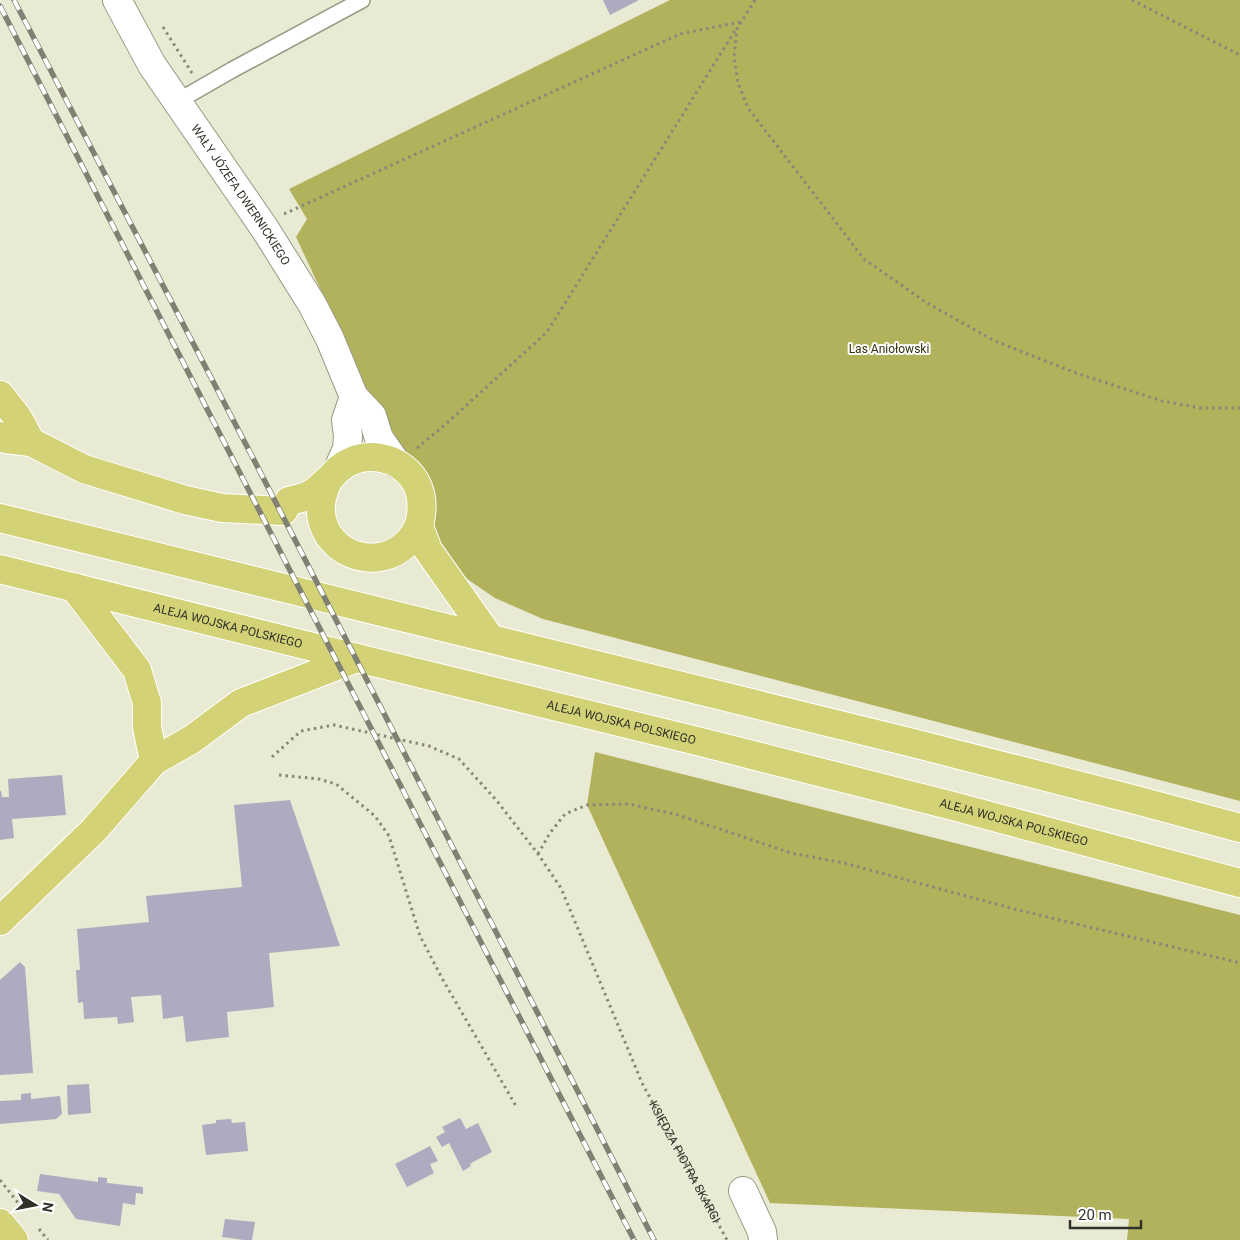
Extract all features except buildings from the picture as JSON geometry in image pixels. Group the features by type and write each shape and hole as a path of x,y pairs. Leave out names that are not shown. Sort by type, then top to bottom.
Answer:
{"main road":[{"path":"0,395 18,418 31,442"},
{"path":"0,436 6,439 31,442 84,470 185,500 222,508 283,511"},
{"path":"283,511 289,501 310,495 334,474 349,462 360,458 386,458 406,470 419,490 422,502 419,526 404,546 393,553 381,557 368,558 344,550 334,541 327,531 322,518 321,504 324,491 334,474"},
{"path":"283,511 289,520 327,531"},
{"path":"0,518 946,751 1240,828"},
{"path":"419,526 428,550 490,638"},
{"name":"ALEJA WOJSKA POLSKIEGO","path":"0,569 701,742 1240,883"},
{"path":"74,587 137,670 147,704 147,727 154,761"},
{"path":"0,921 94,830 154,761 191,740 241,703 357,658"},
{"path":"0,1223 14,1240"}],"street":[{"name":"WAŁY JÓZEFA DWERNICKIEGO","path":"117,0 152,66 265,229 312,304 330,339 354,396 372,416 379,438 397,464"},
{"path":"334,474 347,449 346,420 354,396"},
{"path":"743,1191 762,1232 763,1240"}],"lane":[{"path":"178,102 358,1"}],"path":[{"path":"397,464 447,423 547,332 755,0"},
{"path":"1132,0 1240,54"},
{"path":"160,21 201,88"},
{"path":"265,229 286,212 680,34 741,22"},
{"path":"737,28 734,57 738,83 748,108 864,259 927,304 995,341 1076,373 1162,400 1201,408 1240,408"},
{"name":"KSIĘDZA PIOTRA SKARGI","path":"272,757 301,731 334,725 429,746 459,759 497,801 538,854 561,888 642,1084 727,1240"},
{"path":"279,775 319,779 336,784 375,816 389,836 420,936 448,989 516,1106"},
{"path":"538,854 550,832 565,814 587,805 629,804 678,816 791,852 844,863 1018,910 1240,963"}],"green space":[{"name":"Las Aniołowski","path":"670,0 1240,0 1240,801 543,619 495,598 454,570 433,533 433,511 393,445 296,237 307,219 289,189"},
{"path":"595,752 1240,915 1240,1240 1127,1240 1129,1219 770,1203 587,805"}],"railway":[{"path":"14,0 253,458 654,1240"},
{"path":"0,6 634,1240"}]}
